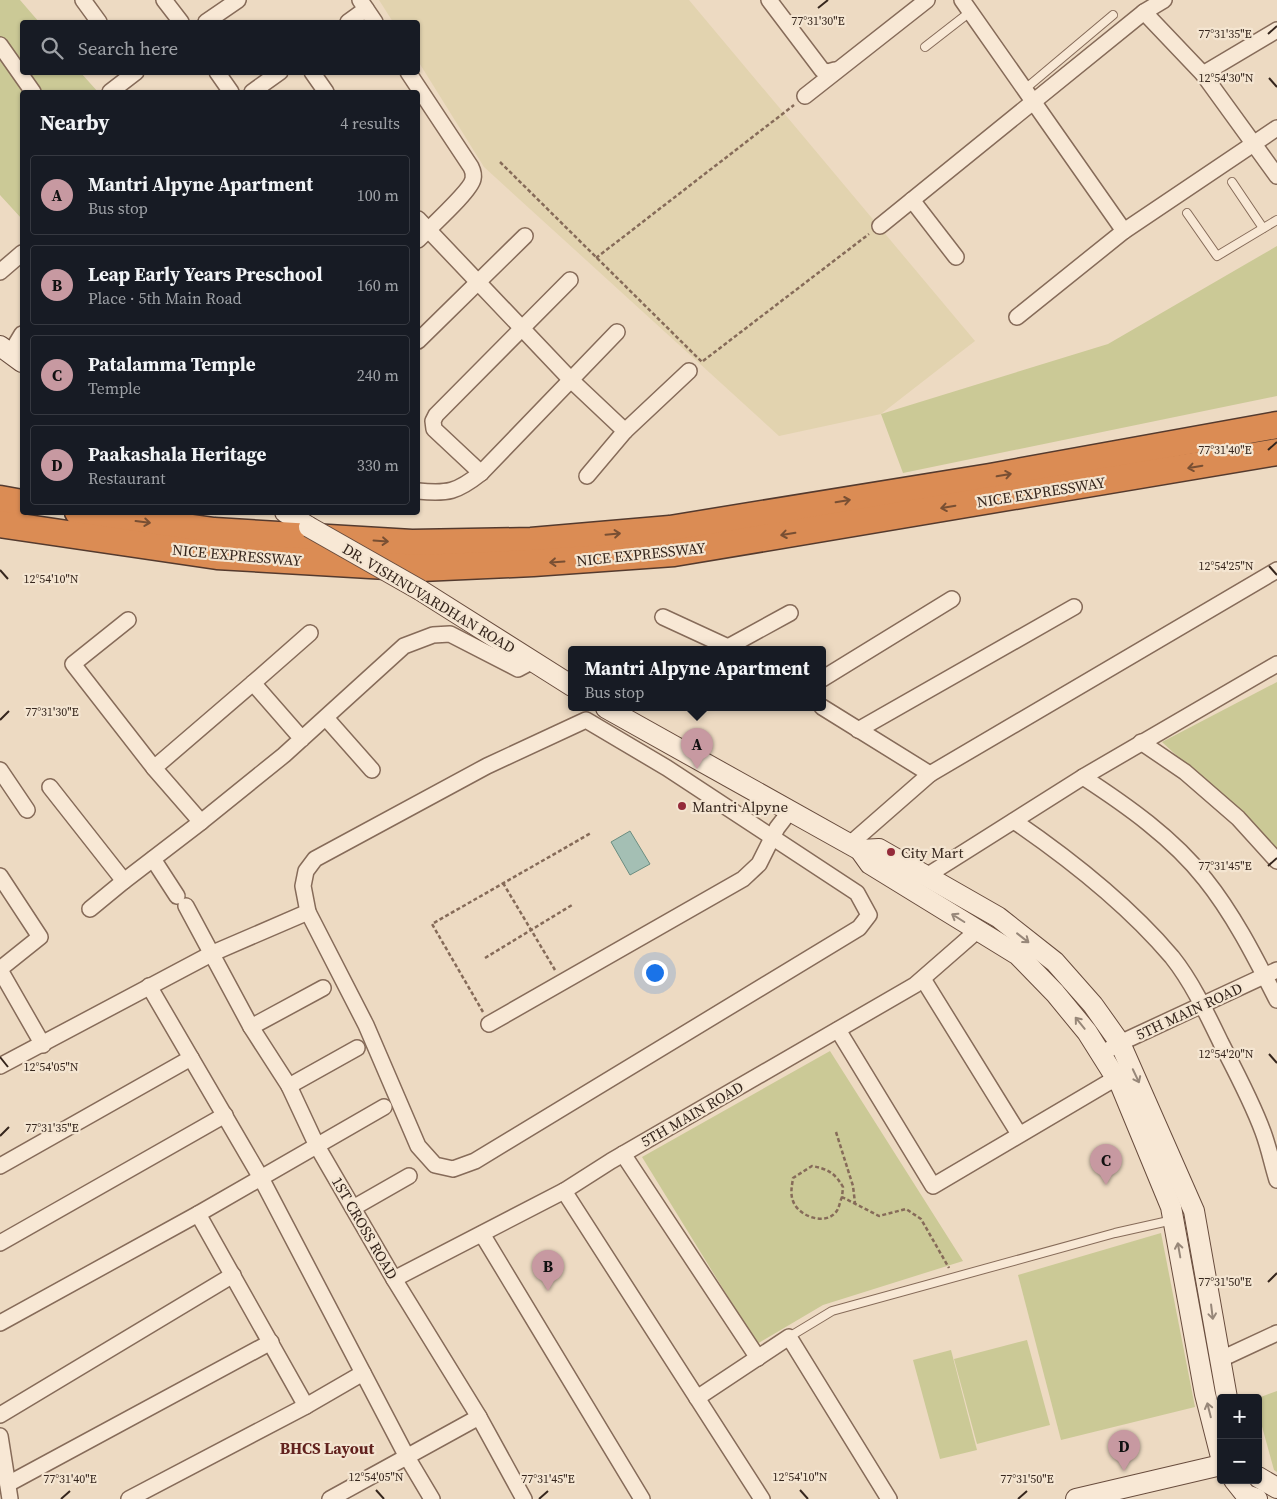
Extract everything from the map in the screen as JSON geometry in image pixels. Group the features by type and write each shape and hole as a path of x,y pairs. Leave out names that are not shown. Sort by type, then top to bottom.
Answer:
{"highway":[{"name":"NICE EXPRESSWAY","path":"99,515 214,531 412,543 531,541 670,529 1000,476 1277,425"},
{"name":"NICE EXPRESSWAY","path":"0,524 217,556 421,568 533,563 674,553 1277,452"},
{"path":"0,499 20,503"}],"main road":[{"name":"DR. VISHNUVARDHAN ROAD","path":"290,515 420,590 568,683"},
{"path":"611,711 855,847 870,864 1018,954 1055,993 1087,1032 1116,1078 1171,1207 1205,1394 1217,1441"},
{"path":"855,847 879,849 928,875 998,918 1055,962 1093,1006 1120,1043 1194,1211 1209,1286 1219,1360 1226,1394"},
{"path":"1076,1499 1132,1493 1217,1466"},
{"path":"1262,1479 1277,1488"}],"street":[{"path":"83,0 98,20"},
{"path":"164,0 179,20"},
{"path":"209,20 238,0"},
{"path":"769,0 822,70 828,72 835,70"},
{"path":"805,96 835,70 927,0"},
{"path":"880,226 1144,12 1164,0"},
{"path":"350,20 363,4 374,20"},
{"path":"966,6 1124,231"},
{"path":"1144,12 1203,74 1277,176"},
{"path":"1203,74 1277,30"},
{"path":"0,45 20,73"},
{"path":"21,75 32,90"},
{"path":"113,90 132,75"},
{"path":"219,75 230,90"},
{"path":"255,90 276,75"},
{"path":"314,75 325,90"},
{"path":"410,75 420,90"},
{"path":"420,90 471,167 473,174 473,181 464,193 421,230 478,283 572,380 625,431"},
{"path":"1017,317 1124,231 1277,128"},
{"path":"912,200 956,256"},
{"path":"420,339 526,236"},
{"path":"0,272 20,255"},
{"path":"481,474 439,435 434,429 433,421 436,415 570,280"},
{"path":"420,491 436,493 461,489 481,474 617,332"},
{"path":"11,354 20,338"},
{"path":"587,476 625,431 689,371"},
{"path":"855,847 930,774 1277,570"},
{"path":"826,676 952,599"},
{"path":"858,730 1074,608"},
{"path":"736,646 790,614"},
{"path":"663,617 725,646"},
{"path":"128,620 74,664 154,768 201,822"},
{"path":"154,768 310,632"},
{"path":"90,909 201,822 302,739 404,646 433,635 450,634 518,669 533,660"},
{"path":"928,875 1083,777 1277,664"},
{"path":"253,683 302,739"},
{"path":"826,710 930,774"},
{"path":"326,718 372,770"},
{"path":"586,720 658,763 857,893 869,915 859,928 475,1161 453,1169 435,1165 418,1146 366,1025 308,912 304,886 306,871 315,859 487,766 586,720"},
{"path":"658,763 667,742"},
{"path":"1141,742 1185,772 1238,818 1277,860"},
{"path":"0,770 27,810"},
{"path":"1083,777 1121,801 1174,846 1205,878 1271,973 1277,1000"},
{"path":"50,787 124,881"},
{"path":"490,1024 743,879 759,864 772,837 790,811"},
{"path":"1014,821 1057,851 1142,924 1173,959 1203,1006 1263,1132 1277,1180"},
{"name":"1ST CROSS ROAD","path":"153,859 182,901 213,953 252,1027 289,1086 317,1146 394,1279 479,1417 524,1499"},
{"path":"1,880 40,938 0,969 43,1045"},
{"path":"0,1066 43,1045 148,986 213,953 308,912"},
{"name":"5TH MAIN ROAD","path":"394,1279 564,1191 623,1154 838,1030 922,979 978,930"},
{"name":"5TH MAIN ROAD","path":"1101,1054 1120,1043 1271,973"},
{"path":"922,979 1019,1134"},
{"path":"148,986 262,1178 407,1457 432,1499"},
{"path":"252,1027 323,988"},
{"path":"838,1030 933,1186 1116,1078"},
{"path":"289,1086 357,1048"},
{"path":"0,1166 191,1058"},
{"path":"0,1323 262,1178 384,1107"},
{"path":"0,1243 224,1115"},
{"path":"623,1154 758,1358"},
{"path":"353,1208 409,1176"},
{"path":"564,1191 762,1499"},
{"path":"198,1214 306,1406"},
{"path":"482,1234 642,1499"},
{"path":"0,1415 233,1275"},
{"path":"1219,1360 1277,1333"},
{"path":"697,1398 789,1337 889,1499"},
{"path":"0,1436 9,1492 271,1342"},
{"path":"130,1499 306,1406 363,1373"},
{"path":"330,1499 479,1417"}],"lane":[{"path":"925,47 966,6"},
{"path":"1024,89 1113,15"},
{"path":"1232,182 1263,228"},
{"path":"1187,213 1217,256 1277,220"},
{"path":"789,1337 832,1311 1115,1233 1173,1220"}],"path":[{"path":"596,258 805,96"},
{"path":"500,162 702,362"},
{"path":"689,371 880,226"},
{"path":"490,1024 432,924 591,832"},
{"path":"503,883 562,982"},
{"path":"485,958 572,905"},
{"path":"836,1132 853,1186 855,1204"},
{"path":"812,1166 827,1169 836,1175 844,1187 842,1197 836,1212 828,1218 815,1218 805,1215 793,1204 791,1191 794,1178 812,1166"},
{"path":"842,1197 879,1216 906,1209 922,1219 942,1252 954,1278"}],"shaded area":[{"path":"0,0 20,0 37,20 20,20 20,75 83,75 96,90 20,90 20,217 0,195"},
{"path":"379,0 689,0 975,341 881,414 779,436 484,167 420,64 420,20 392,20"},
{"path":"1277,246 1277,396 903,473 881,414 1108,344"},
{"path":"1277,682 1277,849 1162,742"},
{"path":"630,831 650,864 630,875 611,842"},
{"path":"830,1051 963,1261 823,1305 757,1344 642,1157"},
{"path":"1161,1233 1195,1407 1061,1440 1018,1275"},
{"path":"1027,1340 1050,1425 977,1444 954,1359"},
{"path":"951,1350 977,1450 940,1459 913,1360"},
{"path":"1277,1391 1277,1472 1274,1470 1262,1426 1262,1397"}],"place":[{"name":"Mantri Alpyne Apartment","path":"697,769"},
{"name":"Mantri Alpyne","path":"682,806"},
{"name":"City Mart","path":"891,852"},
{"name":"Patalamma Temple","path":"1106,1185"},
{"name":"Leap Early Years Preschool","path":"548,1291"},
{"name":"Paakashala Heritage","path":"1124,1471"}],"district":[{"name":"BHCS Layout","path":"327,1448"}]}
